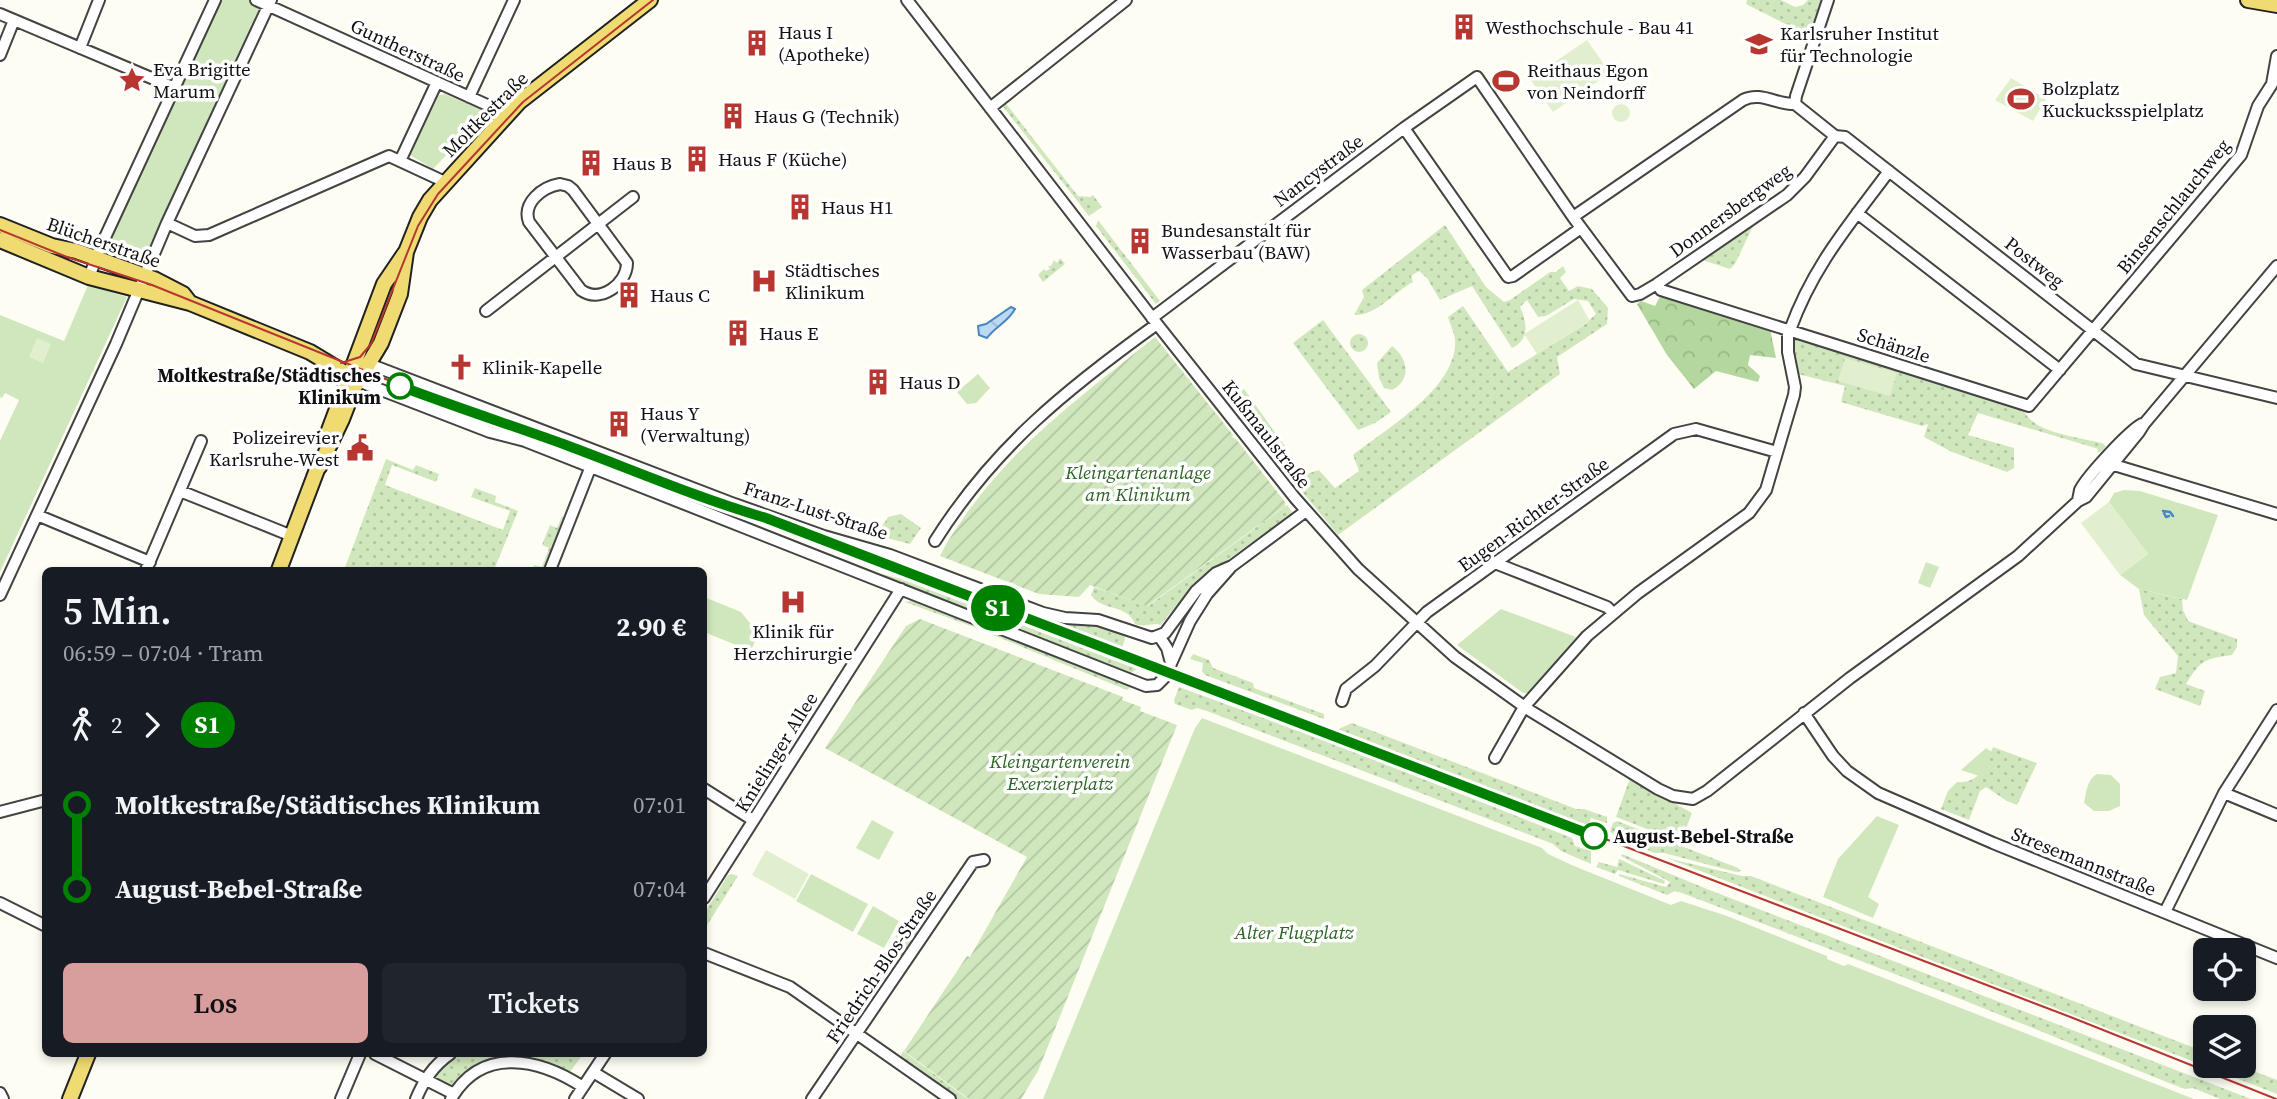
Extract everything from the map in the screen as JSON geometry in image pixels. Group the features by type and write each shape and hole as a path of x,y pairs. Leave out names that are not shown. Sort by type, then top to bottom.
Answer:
{"main road":[{"name":"Moltkestraße","path":"280,567 319,467 334,414 361,362 384,284 406,252 424,209 507,114 650,0"},
{"path":"2248,0 2277,5"},
{"name":"Blücherstraße","path":"0,226 52,246 145,275 183,294 190,303"},
{"name":"Blücherstraße","path":"0,240 89,277 190,303 310,352 353,378"},
{"name":"Blücherstraße","path":"310,352 361,362"},
{"path":"70,1099 87,1057"}],"street":[{"path":"80,48 99,0"},
{"path":"89,277 215,0"},
{"name":"Guntherstraße","path":"256,0 270,3 507,114"},
{"path":"469,97 514,0"},
{"name":"Kußmaulstraße","path":"907,0 1306,511 1358,569 1455,657 1524,707 1658,789 1685,799 1693,799 1707,791 1804,713"},
{"path":"989,108 1126,0"},
{"path":"1573,217 1743,100 1758,96 1795,104 1828,0"},
{"path":"0,595 139,291 167,223 270,3"},
{"path":"0,14 176,88"},
{"path":"0,55 14,20"},
{"name":"Binsenschlauchweg","path":"2093,330 2241,155 2258,106 2272,84 2277,56"},
{"name":"Nancystraße","path":"1155,321 1219,265 1477,77 1573,217 1632,296"},
{"path":"400,161 437,82"},
{"name":"Postweg","path":"1795,104 1835,136 1844,137 1889,171 2140,366 2277,398"},
{"path":"1404,128 1508,277 1581,228"},
{"name":"Donnersbergweg","path":"1632,296 1657,284 1787,195 1805,177 1835,136"},
{"path":"167,223 195,236 209,235 405,150"},
{"path":"389,156 445,182"},
{"path":"1495,758 1524,707 1572,652 1613,613 1754,509 1766,491 1795,391 1788,352 1789,330 1818,267 1889,171"},
{"path":"555,184 568,186 624,257 627,266 621,280 610,290 597,296 584,292 556,258 532,228 527,217 529,206 535,197 555,184"},
{"path":"486,312 633,197"},
{"path":"1857,213 2060,370"},
{"path":"1804,713 2010,563 2078,500 2086,497 2109,463 2277,266"},
{"name":"Schänzle","path":"1657,284 1661,290 2026,406 2031,404 2093,330"},
{"path":"934,541 983,474 1028,425 1155,321"},
{"name":"Franz-Lust-Straße","path":"361,362 729,502 831,538 890,555 1043,613 1065,618 1098,620 1152,638 1167,629 1196,591 1216,573 1232,566"},
{"name":"Franz-Lust-Straße","path":"353,378 490,432 525,441 591,466 1150,686 1160,683 1207,594 1232,566 1306,511"},
{"name":"Eugen-Richter-Straße","path":"1342,701 1346,689 1374,666 1438,604 1678,432 1696,429 1777,452"},
{"path":"37,515 148,566 201,441"},
{"path":"2109,463 2277,514"},
{"path":"551,567 591,466"},
{"path":"180,491 292,536"},
{"path":"1495,563 1607,607 1613,613"},
{"name":"Knielinger Allee","path":"707,893 901,589"},
{"path":"1159,636 1167,648 1171,663"},
{"name":"Stresemannstraße","path":"1804,713 1833,756 1855,778 1878,793 2004,848 2165,912 2224,793 2277,710"},
{"path":"707,791 753,820"},
{"path":"2224,793 2277,814"},
{"path":"0,812 42,801"},
{"name":"Friedrich-Blos-Straße","path":"812,1099 973,862 984,860"},
{"path":"0,903 42,924"},
{"path":"2165,912 2277,958"},
{"path":"707,954 790,987 950,1099"},
{"path":"341,1099 359,1057"},
{"path":"381,1057 425,1079 453,1097 468,1079 484,1069 509,1062 529,1062 552,1069 583,1087"},
{"path":"416,1099 425,1079 446,1057"},
{"path":"575,1099 600,1057"},
{"path":"593,1072 638,1099"},
{"path":"0,1093 3,1099"}],"green space":[{"path":"219,0 265,0 143,264 104,251"},
{"path":"1747,0 1781,0 1795,7 1808,0 1821,0 1809,36 1746,4"},
{"path":"1587,40 1610,73 1553,112 1530,79"},
{"name":"Bolzplatz Kuckucksspielplatz","path":"2011,78 2046,99 2033,121 1995,100"},
{"path":"445,94 481,110 483,116 433,169 410,155 439,95"},
{"path":"1004,101 1078,196 1093,195 1102,207 1089,216 1001,104"},
{"path":"1617,104 1625,104 1630,113 1628,120 1617,122 1612,117 1612,109"},
{"path":"1098,220 1160,301 1156,304 1096,226"},
{"path":"1752,222 1754,224 1730,269 1699,259"},
{"path":"1445,225 1486,287 1504,302 1563,266 1566,272 1560,278 1569,291 1578,286 1592,289 1608,308 1607,324 1557,357 1560,374 1338,535 1285,471 1295,464 1303,475 1319,470 1335,488 1359,471 1353,455 1401,420 1433,390 1445,374 1453,357 1455,339 1448,317 1463,306 1508,372 1584,325 1596,314 1588,301 1574,299 1546,316 1538,317 1527,300 1520,307 1525,324 1524,335 1518,345 1512,348 1472,286 1440,300 1427,278 1419,271 1411,276 1413,282 1378,307 1370,312 1354,315 1364,297 1362,290"},
{"path":"1060,258 1065,264 1043,282 1038,275 1044,269 1050,269 1048,266 1051,266 1054,260 1057,263"},
{"path":"88,285 127,297 0,572 0,441 19,400 5,393 0,397 0,315 64,341"},
{"path":"1662,293 1770,329 1776,358 1750,355 1748,365 1760,376 1758,382 1716,371 1694,389 1667,355 1637,304 1641,301 1655,306"},
{"path":"1578,300 1590,321 1537,354 1524,334"},
{"path":"1323,320 1391,412 1358,430 1293,343"},
{"path":"1355,334 1363,334 1368,343 1366,350 1355,352 1350,347 1350,339"},
{"name":"Kleingartenanlage am Klinikum","path":"1155,337 1285,502 1285,506 1147,606 1090,585 1079,597 1039,594 940,556 969,510 1010,461 1056,417"},
{"path":"1795,337 2024,411 2029,418 2047,429 2106,446 2097,453 2098,449 1978,413 1968,435 2014,448 2014,468 2007,472 1952,452 1924,437 1928,424 1922,426 1841,402 1845,386 1798,374 1793,356"},
{"path":"37,338 51,344 43,363 29,357"},
{"path":"1392,346 1402,357 1406,369 1403,381 1392,390 1384,388 1379,378 1377,363"},
{"path":"1845,358 1897,373 1890,396 1893,397 1838,381"},
{"path":"978,374 990,388 976,403 967,404 957,392"},
{"path":"1244,389 1289,452 1278,462 1231,400"},
{"path":"386,459 413,470 416,465 439,474 436,482 392,465 385,485 503,530 510,511 471,497 475,488 496,496 495,502 518,511 495,567 345,567"},
{"path":"2124,490 2140,491 2218,515 2187,600 2139,589 2120,575 2148,554 2109,502 2114,493"},
{"path":"2109,502 2148,554 2120,575 2081,523"},
{"path":"1287,505 1292,512 1289,516 1204,579 1174,608 1161,625 1135,624 1127,613 1095,600 1091,595 1094,587 1148,606"},
{"path":"901,514 921,528 910,544 879,536 878,533 888,517"},
{"path":"562,516 566,521 547,567 542,567 549,548 542,545 550,525 557,528"},
{"path":"888,557 1043,615 1097,622 1123,631 1125,639 1121,651 887,560"},
{"path":"1926,562 1939,567 1930,588 1918,583"},
{"path":"882,574 1137,669 1124,673 882,577"},
{"path":"2139,589 2182,599 2188,621 2237,639 2237,647 2232,655 2204,662 2186,684 2205,691 2200,706 2155,689 2160,677 2176,673 2178,656 2144,615"},
{"path":"707,598 741,612 758,633 751,651 707,633"},
{"path":"916,600 934,606 935,610 1132,686 1127,690 905,602"},
{"path":"1501,609 1576,637 1529,693 1523,693 1457,645"},
{"name":"Kleingartenverein Exerzierplatz","path":"920,619 1123,697 1122,700 1141,707 1140,711 1177,725 1038,1071 1021,1099 969,1099 904,1051 967,956 970,957 1027,857 825,748 906,626"},
{"path":"1193,654 1209,660 1213,668 1253,683 1254,688 1324,714 1324,719 1205,675 1202,671 1203,663 1190,659"},
{"path":"1179,687 1347,749 1572,838 1575,846 1591,851 1591,864 1561,851 1553,844 1207,711 1197,708 1192,710 1175,704"},
{"name":"Alter Flugplatz","path":"1202,718 1542,848 1548,854 1574,866 1671,905 1681,901 1727,916 1827,956 1827,959 1844,966 1848,964 2194,1099 1043,1099 1195,728"},
{"path":"1352,723 1576,809 1607,817 1607,823 1591,818 1587,830 1334,731"},
{"path":"1993,747 2037,763 2017,805 1986,787 1980,791 1969,820 1941,809 1948,791 1957,782 1977,777"},
{"path":"1986,748 1992,752 1979,776 1961,770"},
{"path":"2097,774 2111,775 2120,784 2120,806 2109,811 2094,811 2084,803 2089,783"},
{"path":"1630,778 1692,813 1681,842 1616,817"},
{"path":"1877,816 1899,825 1868,897 1879,904 1873,918 1823,897 1838,859"},
{"path":"872,820 894,832 879,860 856,848"},
{"path":"1617,821 1741,871 1654,853 1610,832 1613,823"},
{"path":"766,850 809,874 795,899 752,875"},
{"path":"1607,853 1665,881 1664,884 1618,870 1615,874 1596,867 1599,862 1617,867 1619,859"},
{"path":"1622,854 2251,1099 2220,1099 2193,1088 2185,1089 1963,1000 1682,893 1675,891 1667,895 1619,876 1666,887 1670,882 1621,856"},
{"path":"1667,858 1751,876 2193,1047 2193,1061"},
{"path":"811,874 868,904 853,932 796,901"},
{"path":"728,875 738,876 707,925 707,909"},
{"path":"873,906 899,921 884,948 857,934"},
{"path":"903,923 918,931 918,935 903,958 888,950"},
{"path":"903,1051 968,1099 957,1099 900,1057"},
{"path":"455,1057 504,1057 479,1070 453,1089 430,1078"},
{"path":"528,1057 581,1057 570,1072 543,1060"},
{"path":"2256,1072 2277,1080 2277,1094 2236,1078 2256,1078"}],"water":[{"path":"1011,307 1015,309 1012,314 987,338 979,335 978,326 986,324"}],"waterway":[{"path":"2163,511 2170,512 2173,516"},
{"path":"2164,513 2166,517 2169,516"}],"tram line":[{"path":"341,363 360,357 371,344 418,226 438,194 523,102 653,0"},
{"path":"0,230 67,257 152,285 480,417 546,438 723,506 767,518 1140,661"},
{"name":"S1","path":"400,386 480,417 546,438 723,506 766,518 1594,836"},
{"path":"1182,677 2073,1018 2276,1099"}],"place":[{"name":"Westhochschule - Bau 41","path":"1464,27"},
{"name":"Haus I (Apotheke)","path":"757,43"},
{"name":"Karlsruher Institut für Technologie","path":"1759,44"},
{"name":"Eva Brigitte Marum","path":"132,80"},
{"name":"Reithaus Egon von Neindorff","path":"1506,81"},
{"name":"Bolzplatz Kuckucksspielplatz","path":"2021,99"},
{"name":"Haus G (Technik)","path":"733,116"},
{"name":"Haus F (Küche)","path":"697,159"},
{"name":"Haus B","path":"591,163"},
{"name":"Haus H1","path":"800,207"},
{"name":"Bundesanstalt für Wasserbau (BAW)","path":"1140,241"},
{"name":"Städtisches Klinikum","path":"764,281"},
{"name":"Haus C","path":"629,295"},
{"name":"Haus E","path":"738,333"},
{"name":"Klinik-Kapelle","path":"461,367"},
{"name":"Haus D","path":"878,382"},
{"name":"Moltkestraße/Städtisches Klinikum","path":"400,386"},
{"name":"Haus Y (Verwaltung)","path":"619,424"},
{"name":"Polizeirevier Karlsruhe-West","path":"360,448"},
{"name":"Klinik für Herzchirurgie","path":"793,602"},
{"name":"August-Bebel-Straße","path":"1594,836"}]}
